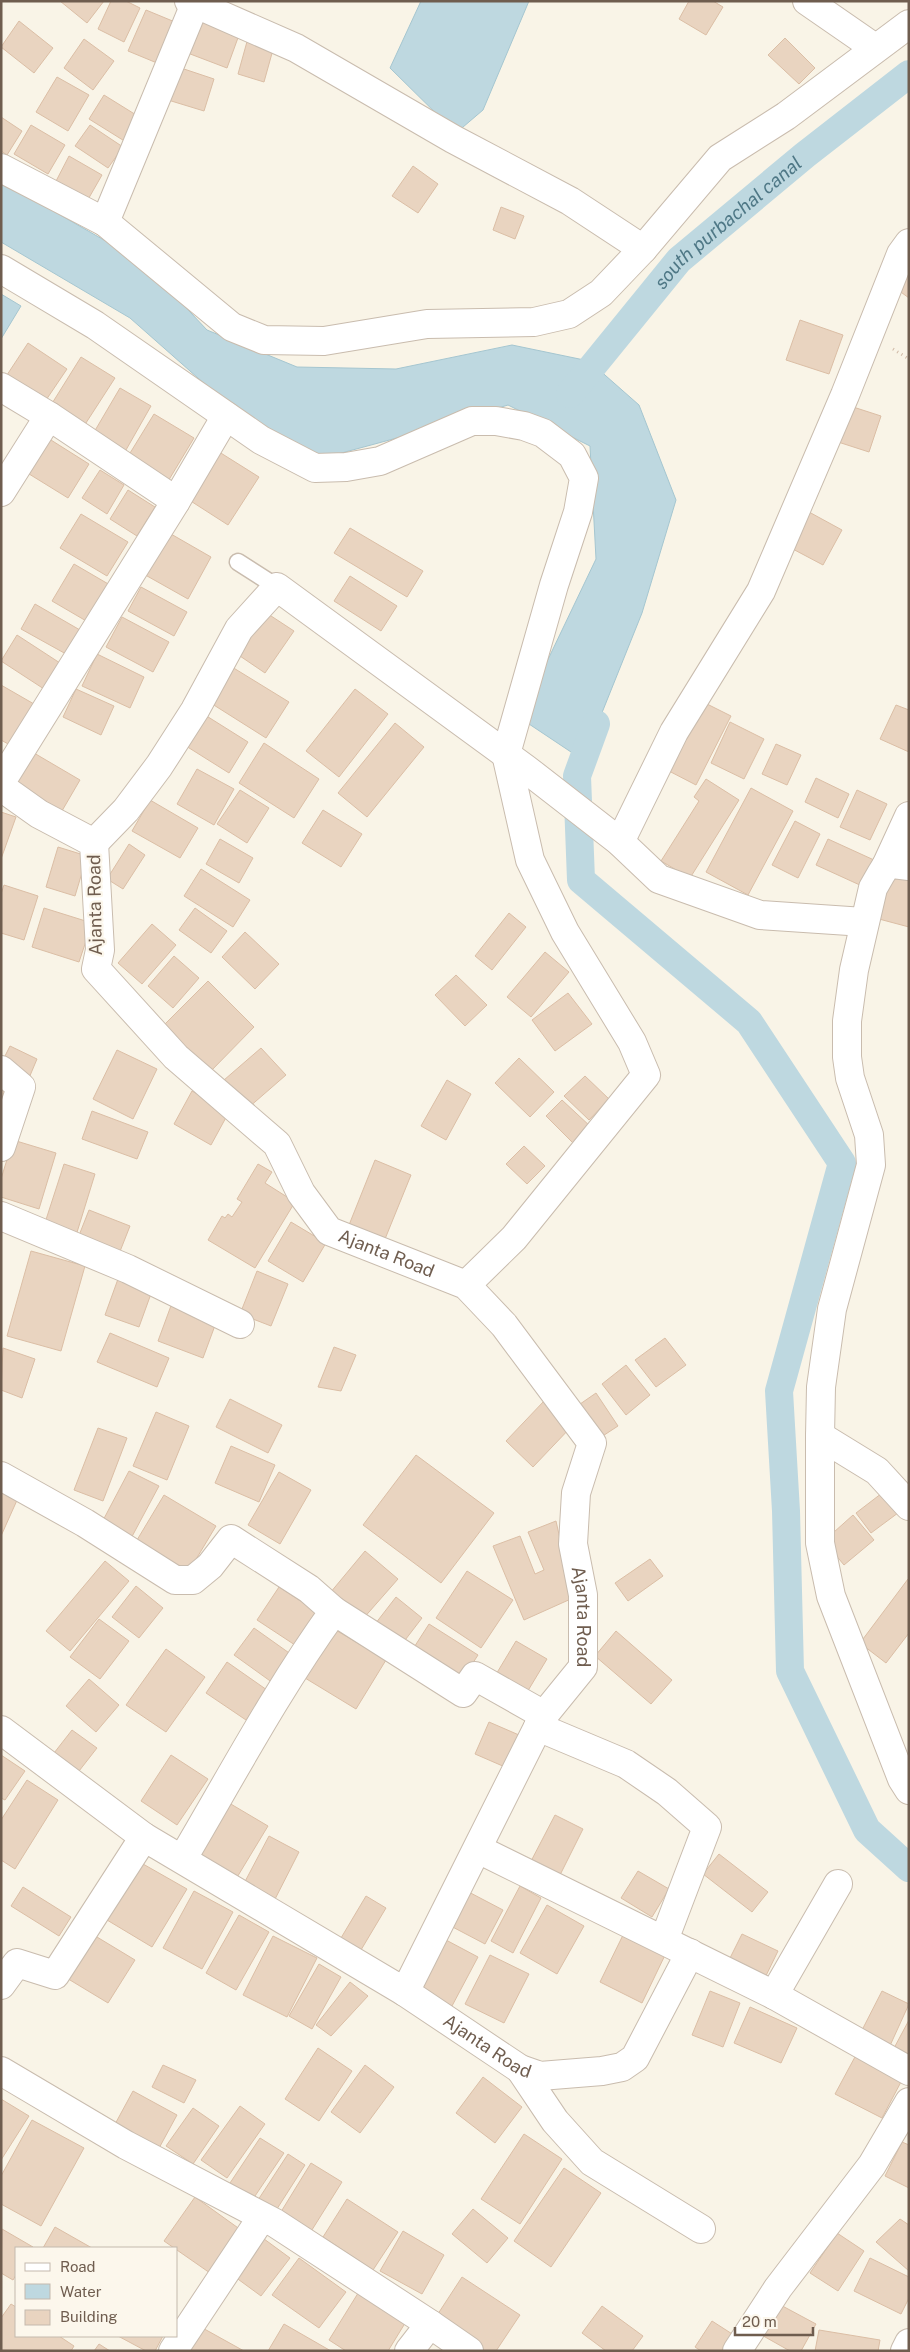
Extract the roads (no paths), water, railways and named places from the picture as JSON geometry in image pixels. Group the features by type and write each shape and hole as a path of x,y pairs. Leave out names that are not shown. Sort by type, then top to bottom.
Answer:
{"street":[{"path":"807,1 875,48"},
{"path":"105,222 192,3 296,48 453,138 570,201 643,249"},
{"path":"1,168 105,222 232,327 264,340 324,341 427,324 534,322 569,314 601,293 643,249 720,158 786,116 909,24"},
{"path":"620,842 674,732 761,591 845,395 900,254 909,242"},
{"path":"1,269 95,325 261,440 315,468 346,467 380,461 472,421 496,421 524,426 543,433 572,455 584,478 578,512 544,620 516,761 530,860 565,932 632,1042 646,1075 514,1238 466,1285"},
{"path":"1,387 49,416 176,502"},
{"path":"1,492 49,416"},
{"path":"1,782 176,502 226,416"},
{"path":"94,843 126,810 159,766 195,710 239,629 276,587 516,761 620,842 659,879 760,915 864,922"},
{"name":"Ajanta Road","path":"1,787 39,814 94,843 100,950 96,970 176,1057 277,1144 301,1193 329,1231 466,1285 504,1325 592,1443 576,1493 574,1544 583,1595 583,1667 541,1721 405,1992"},
{"path":"909,816 897,866 873,888 854,970 847,1021 847,1057 850,1078 869,1135 872,1152 871,1165 832,1309 821,1388 820,1436 820,1543 831,1596 902,1779 909,1790"},
{"path":"1,1070 20,1087 1,1147"},
{"path":"1,1216 128,1269 240,1324"},
{"path":"820,1436 877,1471 909,1506"},
{"path":"1,1476 85,1523 175,1580 193,1580 210,1566 230,1539 309,1589 334,1611 463,1693 475,1676 541,1721 626,1764 667,1792 707,1827 664,1940"},
{"path":"182,1858 260,1723 304,1653 334,1611"},
{"name":"Ajanta Road","path":"1,1730 144,1837 405,1992 520,2069 540,2076 622,2067 634,2058 690,1953"},
{"path":"1,1985 17,1963 55,1974 144,1837"},
{"path":"478,1849 774,1995 909,2071"},
{"path":"774,1995 838,1884"},
{"path":"520,2069 555,2121 592,2162 701,2229"},
{"path":"1,2071 126,2145 262,2217 469,2351"},
{"path":"737,2351 778,2288 872,2165 909,2102"},
{"path":"173,2351 262,2217"},
{"path":"409,2351 430,2324"},
{"path":"905,2351 909,2343"}],"lane":[{"path":"238,562 276,587"}],"water":[{"path":"421,1 529,1 483,110 456,133 390,68"},
{"path":"1,181 144,263 207,330 297,367 396,369 512,345 589,361 639,405 676,500 642,613 583,760 520,718 596,559 590,446 508,405 419,432 312,461 207,386 130,318 1,242"},
{"path":"1,294 21,306 1,339"}],"waterway":[{"name":"south purbachal canal","path":"570,394 679,260 805,155 909,74"},
{"path":"596,724 577,776 581,880 749,1022 842,1163 779,1391 786,1511 790,1671 867,1830 909,1868"}]}
